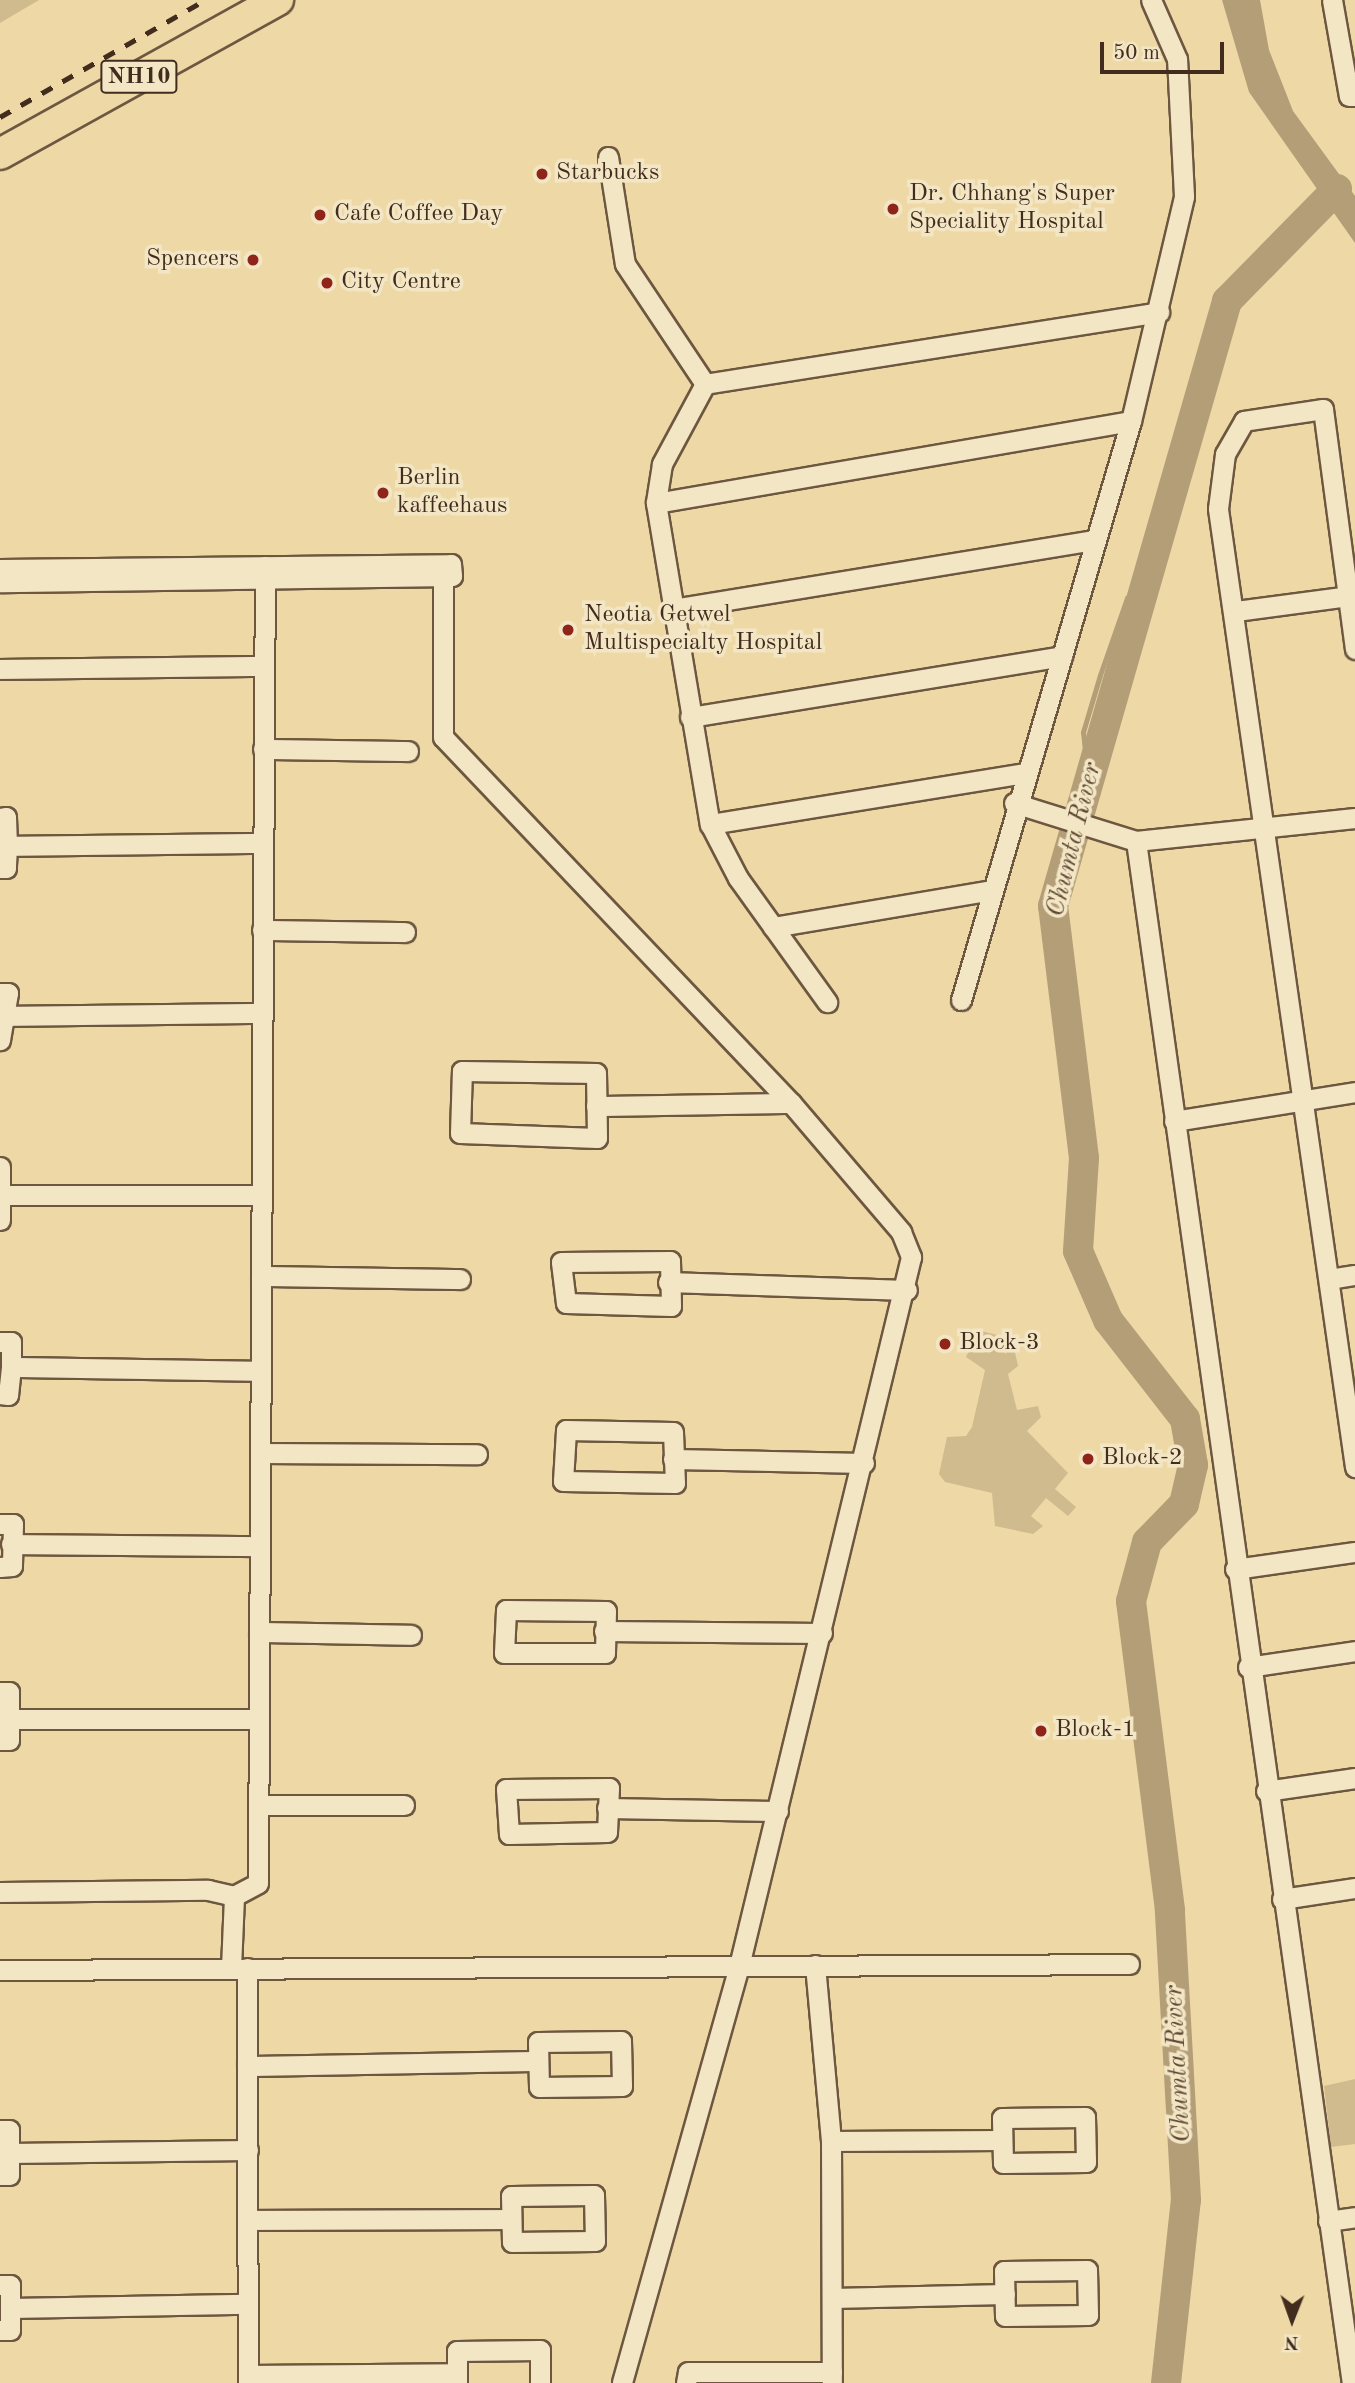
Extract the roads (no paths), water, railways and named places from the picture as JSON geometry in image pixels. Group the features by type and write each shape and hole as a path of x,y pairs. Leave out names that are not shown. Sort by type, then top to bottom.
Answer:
{"highway":[{"name":"NH10","path":"0,154 278,0"}],"street":[{"path":"961,1000 1014,803 1062,656 1131,421 1159,312 1185,164 1177,60 1151,0"},
{"path":"1332,0 1349,96 1355,96"},
{"path":"608,157 625,264 705,384"},
{"path":"705,384 1159,312"},
{"path":"705,384 662,464 656,503 710,824 773,927 827,1002"},
{"path":"1355,649 1323,409 1244,421 1231,438 1219,509 1237,611 1355,1467"},
{"path":"656,503 1131,421"},
{"path":"672,609 1094,540"},
{"path":"0,582 451,564 452,576 443,576 443,737 791,1103 906,1240 907,1290 740,1966 622,2383"},
{"path":"0,569 265,572"},
{"path":"0,1892 208,1890 234,1896 258,1883 265,572"},
{"path":"1237,611 1348,597"},
{"path":"690,717 1062,656"},
{"path":"0,669 263,666"},
{"path":"263,749 408,751"},
{"path":"710,824 1024,773"},
{"path":"1014,803 1136,841 1355,818"},
{"path":"0,818 6,817 7,846 6,868 0,868"},
{"path":"1136,841 1248,1667 1352,2383"},
{"path":"7,846 262,843"},
{"path":"773,927 991,890"},
{"path":"262,930 405,932"},
{"path":"0,993 8,993 0,1040"},
{"path":"6,1016 262,1013"},
{"path":"462,1071 596,1073 596,1106 597,1138 460,1133 462,1071"},
{"path":"1174,1121 1355,1092"},
{"path":"596,1106 791,1103"},
{"path":"0,1167 3,1195 0,1220"},
{"path":"3,1195 261,1195"},
{"path":"670,1261 668,1282 671,1306 566,1303 561,1262 670,1261"},
{"path":"1329,1279 1355,1275"},
{"path":"261,1276 460,1279"},
{"path":"668,1282 907,1290"},
{"path":"0,1342 11,1342 8,1395 0,1394"},
{"path":"11,1367 260,1371"},
{"path":"566,1430 673,1432 673,1459 676,1483 563,1481 566,1430"},
{"path":"260,1452 477,1454"},
{"path":"673,1459 864,1463"},
{"path":"0,1524 13,1524 12,1566 0,1567"},
{"path":"11,1544 260,1546"},
{"path":"1235,1569 1355,1552"},
{"path":"506,1610 606,1611 604,1631 605,1653 504,1653 506,1610"},
{"path":"604,1631 822,1633"},
{"path":"259,1632 411,1635"},
{"path":"1248,1667 1355,1651"},
{"path":"0,1692 9,1692 9,1740 0,1740"},
{"path":"9,1719 259,1719"},
{"path":"1266,1791 1355,1778"},
{"path":"609,1788 607,1808 607,1832 509,1834 506,1789 609,1788"},
{"path":"258,1805 404,1805"},
{"path":"607,1808 778,1811"},
{"path":"1282,1899 1355,1888"},
{"path":"234,1896 247,2066 248,2379 457,2378 457,2351 540,2350 540,2383"},
{"path":"0,1970 1129,1964"},
{"path":"685,2383 688,2372 832,2378 831,2141 815,1965"},
{"path":"621,2040 622,2086 538,2087 538,2061 538,2042 621,2040"},
{"path":"247,2066 538,2061"},
{"path":"1085,2117 1086,2162 1003,2163 1002,2140 1002,2118 1085,2117"},
{"path":"0,2130 9,2130 9,2175 0,2175"},
{"path":"831,2141 1002,2140"},
{"path":"9,2153 248,2150"},
{"path":"594,2195 595,2241 512,2242 511,2219 511,2196 594,2195"},
{"path":"1328,2221 1355,2217"},
{"path":"248,2220 511,2219"},
{"path":"1087,2270 1088,2315 1005,2316 1004,2294 1004,2271 1087,2270"},
{"path":"0,2285 10,2285 10,2330 0,2330"},
{"path":"832,2298 1004,2294"},
{"path":"10,2308 248,2305"}],"waterway":[{"name":"Chumta River","path":"1166,2383 1186,2200 1170,1910 1131,1601 1147,1542 1184,1504 1193,1465 1185,1419 1108,1320 1078,1251 1084,1158 1053,906 1227,301 1337,189"},
{"path":"1088,778 1083,732 1100,675 1127,598 1148,582"}],"railway":[{"path":"0,117 205,0"}],"place":[{"name":"Starbucks","path":"542,174"},
{"name":"Dr. Chhang's Super Speciality Hospital","path":"893,209"},
{"name":"Cafe Coffee Day","path":"320,215"},
{"name":"Spencers","path":"253,260"},
{"name":"City Centre","path":"327,283"},
{"name":"Berlin kaffeehaus","path":"383,493"},
{"name":"Neotia Getwel Multispecialty Hospital","path":"568,630"},
{"name":"Block-3","path":"945,1344"},
{"name":"Block-2","path":"1088,1459"},
{"name":"Block-1","path":"1041,1731"}]}
